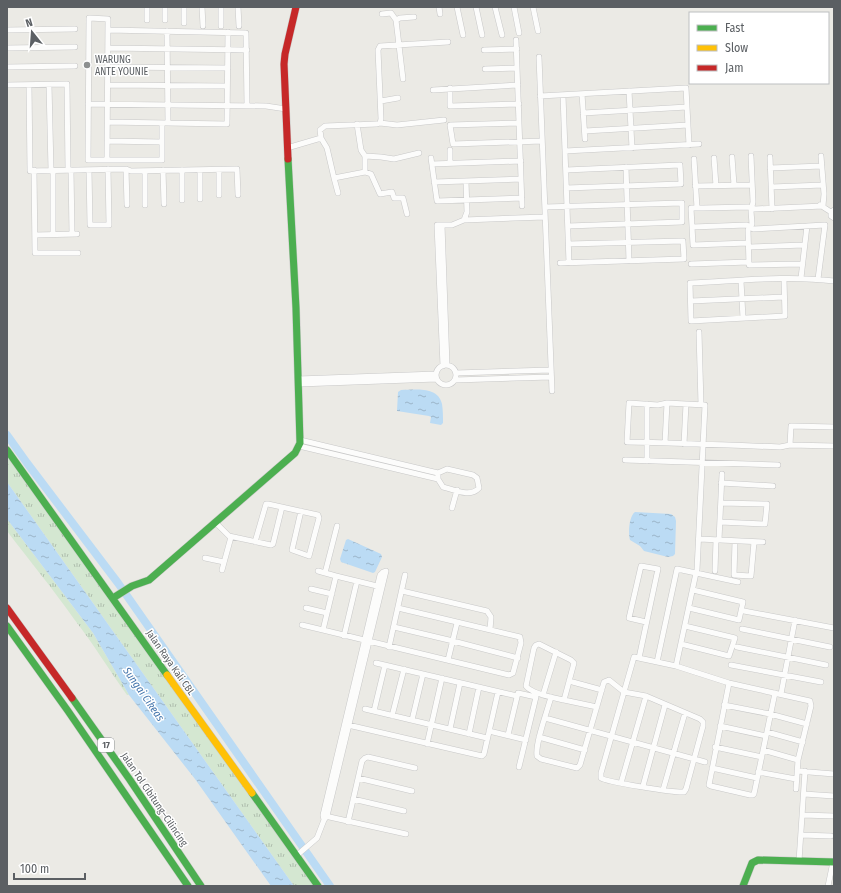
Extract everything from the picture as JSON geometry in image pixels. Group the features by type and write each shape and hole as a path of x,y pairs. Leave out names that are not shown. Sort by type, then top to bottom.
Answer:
{"main road":[{"path":"113,598 132,586 149,580 295,453 299,443 291,146 286,109 285,54 296,7"},
{"name":"Jalan Raya Kali CBL","path":"7,450 318,886"},
{"name":"Jalan Tol Cibitung–Cilincing","path":"7,608 109,749 201,886"},
{"name":"17","path":"7,626 68,711 188,886"},
{"path":"743,886 752,863 755,861 834,862"}],"street":[{"path":"147,7 147,20"},
{"path":"165,7 165,20"},
{"path":"184,7 184,23"},
{"path":"202,7 203,26"},
{"path":"221,7 221,26"},
{"path":"238,7 239,26"},
{"path":"439,7 440,14"},
{"path":"457,7 463,36"},
{"path":"476,7 482,34"},
{"path":"495,7 502,35"},
{"path":"514,7 519,33"},
{"path":"533,7 538,31"},
{"path":"382,14 391,13 396,20 403,79"},
{"path":"396,20 400,18 414,17"},
{"path":"107,160 108,19 89,18 88,160 107,160 162,160 162,142 168,104 167,31"},
{"path":"7,30 75,29"},
{"path":"108,30 246,33 247,106"},
{"path":"107,122 227,124 228,32"},
{"path":"516,40 522,206"},
{"path":"380,123 378,49 381,46 400,44 448,42"},
{"path":"7,48 75,47"},
{"path":"108,48 247,50"},
{"path":"484,50 517,50"},
{"path":"539,56 552,391"},
{"path":"7,67 75,66"},
{"path":"108,67 228,68"},
{"path":"485,69 517,68"},
{"path":"7,86 67,84 70,170 75,234 35,234"},
{"path":"29,85 30,171 108,169 126,169 131,171 237,169 238,195"},
{"path":"49,85 53,234"},
{"path":"108,85 227,86"},
{"path":"433,90 518,85"},
{"path":"450,88 450,106 519,104"},
{"path":"540,96 686,88 689,145"},
{"path":"629,91 632,148"},
{"path":"582,94 585,139"},
{"path":"563,95 569,263"},
{"path":"380,101 398,98"},
{"path":"88,104 227,105 266,106 286,109"},
{"path":"584,113 687,107"},
{"path":"338,194 327,148 321,138 320,132 323,126 380,123 397,125 444,120"},
{"path":"519,123 450,125 454,144 542,141"},
{"path":"357,124 361,150 366,156 394,160 419,153"},
{"path":"585,131 688,125"},
{"path":"291,146 321,138"},
{"path":"107,142 162,142"},
{"path":"565,151 700,144"},
{"path":"450,150 450,163"},
{"path":"364,172 366,156"},
{"path":"749,262 748,230 752,224 751,156"},
{"path":"821,156 823,206"},
{"path":"732,157 734,185"},
{"path":"770,157 772,208"},
{"path":"431,158 437,201 522,198"},
{"path":"714,158 716,186"},
{"path":"694,159 697,208"},
{"path":"432,164 521,161"},
{"path":"566,170 680,166 681,184 566,188"},
{"path":"770,168 822,166"},
{"path":"626,168 629,261"},
{"path":"90,170 90,226 109,225 108,169"},
{"path":"126,169 127,205"},
{"path":"34,170 35,253 78,253"},
{"path":"163,170 164,204"},
{"path":"182,170 182,200"},
{"path":"200,170 200,199"},
{"path":"219,170 219,195"},
{"path":"145,171 145,205"},
{"path":"334,178 364,172 371,174 380,194 392,192 394,198 403,198 407,214"},
{"path":"434,182 521,179"},
{"path":"464,220 467,212 466,181"},
{"path":"695,186 752,185"},
{"path":"771,187 823,185"},
{"path":"545,207 682,203 682,222 568,226"},
{"path":"804,245 693,245 691,208 697,208 703,205 748,203 752,207 772,208 820,204 832,211 831,216 834,218"},
{"path":"445,366 437,226 452,225 464,220 545,217"},
{"path":"692,227 746,225 753,229 825,225 818,279"},
{"path":"801,278 807,226"},
{"path":"560,263 684,259 683,241 568,244"},
{"path":"691,264 749,262 750,265 802,264"},
{"path":"784,279 785,316 692,321 690,283 801,278 834,281"},
{"path":"741,281 743,318"},
{"path":"691,301 784,297"},
{"path":"699,332 701,405"},
{"path":"445,366 451,366 456,373 455,380 447,386 439,383 436,377 437,370 445,366"},
{"path":"456,373 551,370"},
{"path":"298,381 436,377"},
{"path":"455,380 551,377"},
{"path":"676,666 697,571 699,539 702,463 703,444 705,405 628,403 627,442 647,442 684,444 703,444 780,447 790,445 834,446"},
{"path":"665,443 667,403"},
{"path":"647,404 647,461"},
{"path":"684,444 686,404"},
{"path":"790,445 791,426 834,427"},
{"path":"299,443 438,473 447,469 472,475 477,478 479,488 470,494 443,487 438,479 438,473"},
{"path":"299,443 372,464 438,479"},
{"path":"372,464 374,458"},
{"path":"625,460 778,465"},
{"path":"715,571 720,522 722,474"},
{"path":"721,483 773,486"},
{"path":"452,508 457,490"},
{"path":"720,503 767,504 765,524 720,522"},
{"path":"255,542 265,505 268,504 301,511 319,516 309,556 292,550 301,511"},
{"path":"216,523 229,536 271,545 273,544 282,507"},
{"path":"325,573 337,526"},
{"path":"222,570 232,537"},
{"path":"699,539 763,542"},
{"path":"735,541 734,575 752,576 754,542"},
{"path":"205,558 224,562"},
{"path":"639,658 658,569 641,566 628,618 646,622"},
{"path":"657,662 677,569 697,571 738,582"},
{"path":"318,571 377,586"},
{"path":"296,856 311,845 317,838 325,817 367,641 386,571 380,575 377,586 367,641"},
{"path":"389,647 405,575"},
{"path":"323,630 336,576"},
{"path":"344,636 357,581"},
{"path":"311,589 332,594"},
{"path":"689,608 739,620 743,602 693,590"},
{"path":"402,591 487,612 491,617 490,630"},
{"path":"306,608 327,613"},
{"path":"302,625 510,675 514,671 521,643 520,638 398,608"},
{"path":"744,611 834,628"},
{"path":"780,694 795,620"},
{"path":"448,660 457,622"},
{"path":"681,644 729,656 735,638 685,626"},
{"path":"394,627 518,658"},
{"path":"742,629 830,647"},
{"path":"564,700 574,663 556,652 539,644 536,645 534,648 526,686 529,689 551,697 564,700 597,707"},
{"path":"737,647 826,665"},
{"path":"543,694 556,652"},
{"path":"551,697 539,737 536,754 540,759 577,768 580,765 585,750 604,682 607,680 624,692 646,696 700,720 703,724 694,759 685,791 680,792 621,783 601,778 611,736 624,692 634,657 676,666 728,683 811,702 798,760 796,790"},
{"path":"376,663 498,692 517,696 518,693 536,697 519,767"},
{"path":"374,711 385,665"},
{"path":"731,665 821,682"},
{"path":"392,716 404,669"},
{"path":"412,720 423,674"},
{"path":"427,744 442,678"},
{"path":"569,681 602,690"},
{"path":"450,729 460,683"},
{"path":"728,683 709,781 710,786 750,795 754,794 775,693"},
{"path":"469,734 479,687"},
{"path":"347,725 480,757 484,754 498,692"},
{"path":"508,735 517,696"},
{"path":"621,783 646,696"},
{"path":"643,786 665,704"},
{"path":"724,705 770,714 807,724"},
{"path":"365,709 487,738"},
{"path":"663,790 685,713"},
{"path":"545,718 705,762"},
{"path":"720,726 803,742"},
{"path":"489,731 526,740"},
{"path":"539,737 585,750"},
{"path":"715,747 762,757"},
{"path":"763,750 798,760"},
{"path":"348,822 362,762 366,757 415,768"},
{"path":"712,768 796,779"},
{"path":"797,771 834,774"},
{"path":"799,861 805,771"},
{"path":"358,778 412,791"},
{"path":"804,794 834,796"},
{"path":"353,799 404,811"},
{"path":"802,815 834,816"},
{"path":"325,817 406,834"},
{"path":"801,835 831,836"},
{"path":"828,886 834,862"}],"green space":[{"path":"7,450 319,886 294,886 7,482"},
{"path":"7,519 93,633 129,695 127,695 81,628 7,531"}],"water":[{"path":"401,390 425,390 436,394 440,398 442,404 443,423 441,425 430,423 431,417 429,416 397,411 398,392"},
{"name":"Sungai Cikeas","path":"7,482 294,886 271,886 195,779 129,695 93,633 7,519"},
{"path":"635,512 671,514 675,517 675,554 673,556 668,557 644,551 640,546 630,540 629,533 631,517"},
{"path":"348,539 381,554 382,557 375,572 373,573 341,562 340,559 346,540"}],"waterway":[{"path":"7,435 118,583 330,886"}],"traffic: fast":[{"path":"113,598 132,586 149,580 295,453 300,443 296,308 288,159"},
{"path":"7,450 167,675"},
{"path":"7,626 68,711 188,886"},
{"path":"72,698 130,780 201,886"},
{"path":"252,793 318,886"},
{"path":"743,886 752,863 758,860 834,862"}],"traffic: slow":[{"path":"167,675 252,793"}],"traffic: jam":[{"path":"288,159 284,64 296,7"},
{"path":"7,608 72,698"}],"place":[{"name":"WARUNG ANTE YOUNIE","path":"87,65"}]}
